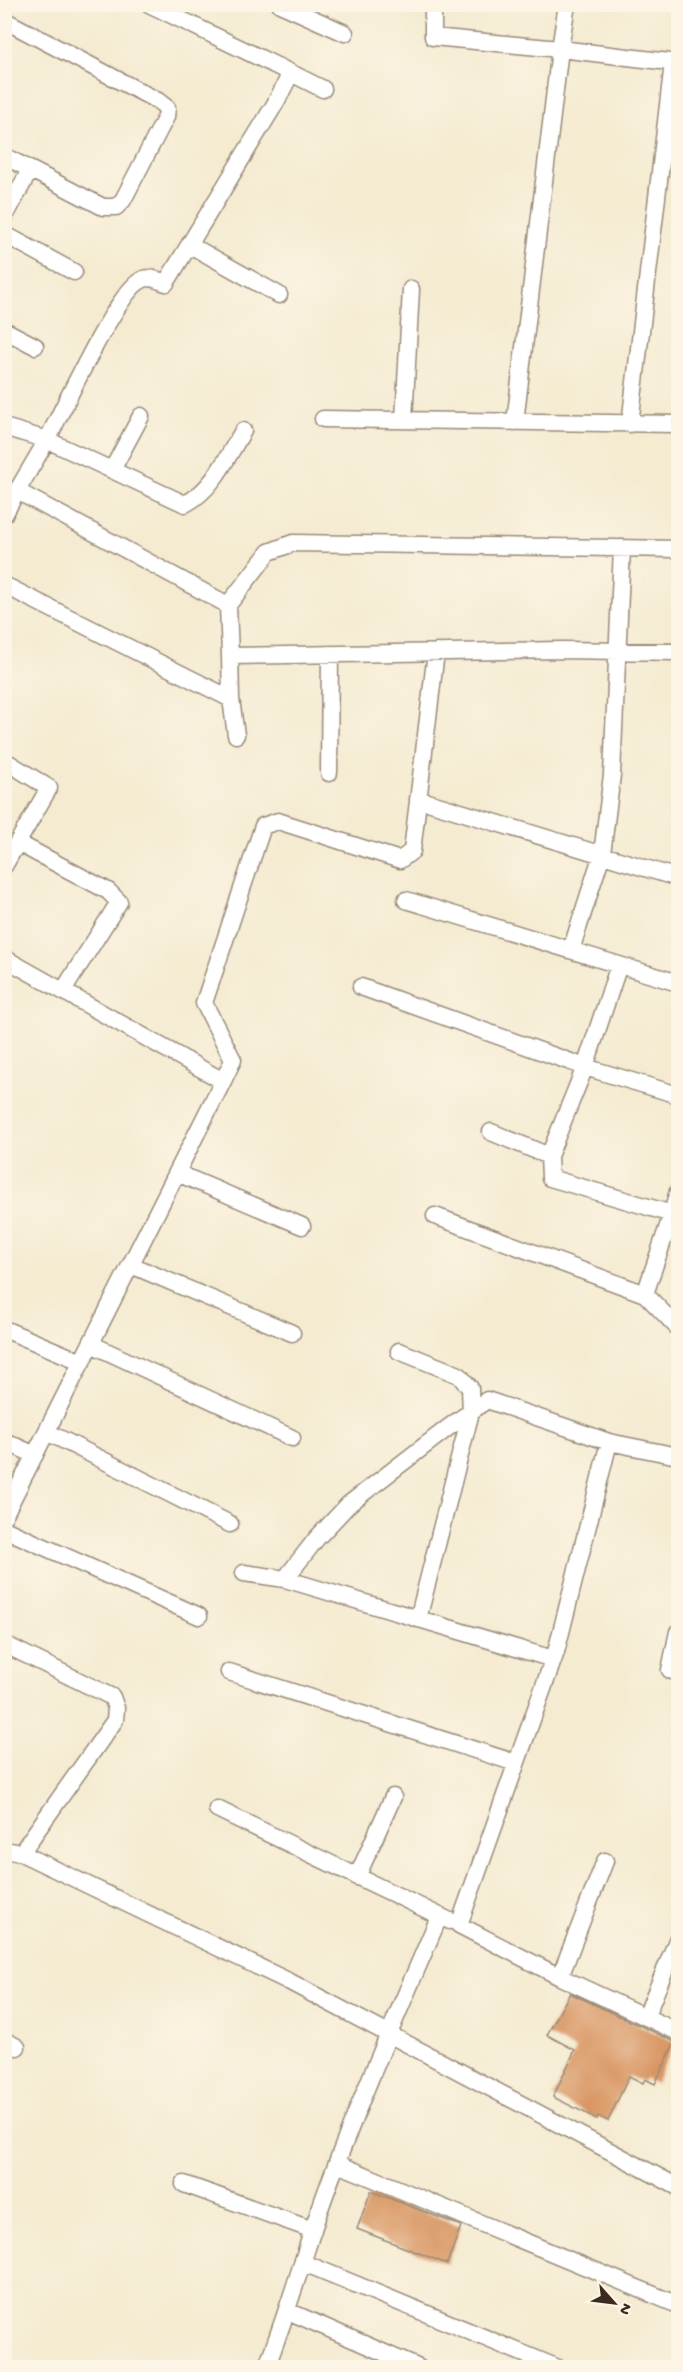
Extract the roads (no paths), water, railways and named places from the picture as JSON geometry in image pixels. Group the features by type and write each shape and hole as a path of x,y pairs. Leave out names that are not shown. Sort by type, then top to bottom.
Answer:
{"street":[{"path":"149,4 322,89"},
{"path":"280,4 345,33"},
{"path":"433,4 433,37 676,63 630,423"},
{"path":"515,422 567,4"},
{"path":"4,20 158,101 167,108 166,117 123,200 116,207 104,207 4,156"},
{"path":"4,515 47,440 114,311 129,290 140,280 149,278 166,283 275,104 291,73"},
{"path":"4,218 30,170"},
{"path":"4,234 74,272"},
{"path":"190,244 279,296"},
{"path":"404,420 411,289"},
{"path":"4,330 35,346"},
{"path":"112,470 141,416"},
{"path":"323,419 678,424"},
{"path":"4,427 47,440 185,504 199,497 219,471 243,431"},
{"path":"17,491 228,605"},
{"path":"236,735 231,699 228,605 269,552 293,543 678,549"},
{"path":"571,950 602,855 612,775 622,548"},
{"path":"4,585 231,699"},
{"path":"230,656 563,650 678,652"},
{"path":"4,1516 233,1060 204,1003 263,826 278,821 400,860 412,851 436,652"},
{"path":"329,773 330,654"},
{"path":"4,760 49,788 4,866"},
{"path":"418,799 678,878"},
{"path":"18,843 108,891 119,902 63,991"},
{"path":"406,900 678,983"},
{"path":"4,958 224,1081"},
{"path":"619,965 585,1067 549,1156 550,1178 675,1215"},
{"path":"361,987 585,1067 678,1095"},
{"path":"492,1132 549,1156"},
{"path":"177,1173 302,1226"},
{"path":"645,1294 675,1215 678,1191"},
{"path":"435,1216 645,1294 678,1328"},
{"path":"131,1264 292,1333"},
{"path":"4,1329 82,1362"},
{"path":"91,1344 292,1438"},
{"path":"399,1351 459,1375 470,1388 471,1412 418,1618"},
{"path":"285,1580 317,1538 349,1504 487,1400 609,1442 678,1456"},
{"path":"47,1432 230,1524"},
{"path":"4,1441 35,1455"},
{"path":"459,1925 553,1659 609,1442"},
{"path":"4,1528 199,1616"},
{"path":"244,1573 285,1580 553,1659"},
{"path":"678,1632 670,1670 678,1673"},
{"path":"4,1644 112,1697 116,1708 115,1720 21,1853"},
{"path":"229,1672 516,1764"},
{"path":"357,1877 393,1797"},
{"path":"217,1809 459,1925 560,1977 678,2032"},
{"path":"4,1850 21,1853 290,1982 678,2187"},
{"path":"560,1977 605,1861"},
{"path":"266,2367 288,2311 313,2230 338,2164 389,2033 439,1917"},
{"path":"646,2016 678,1938"},
{"path":"338,2164 678,2305"},
{"path":"184,2184 313,2230"},
{"path":"304,2263 558,2367"},
{"path":"288,2311 419,2367"}]}
